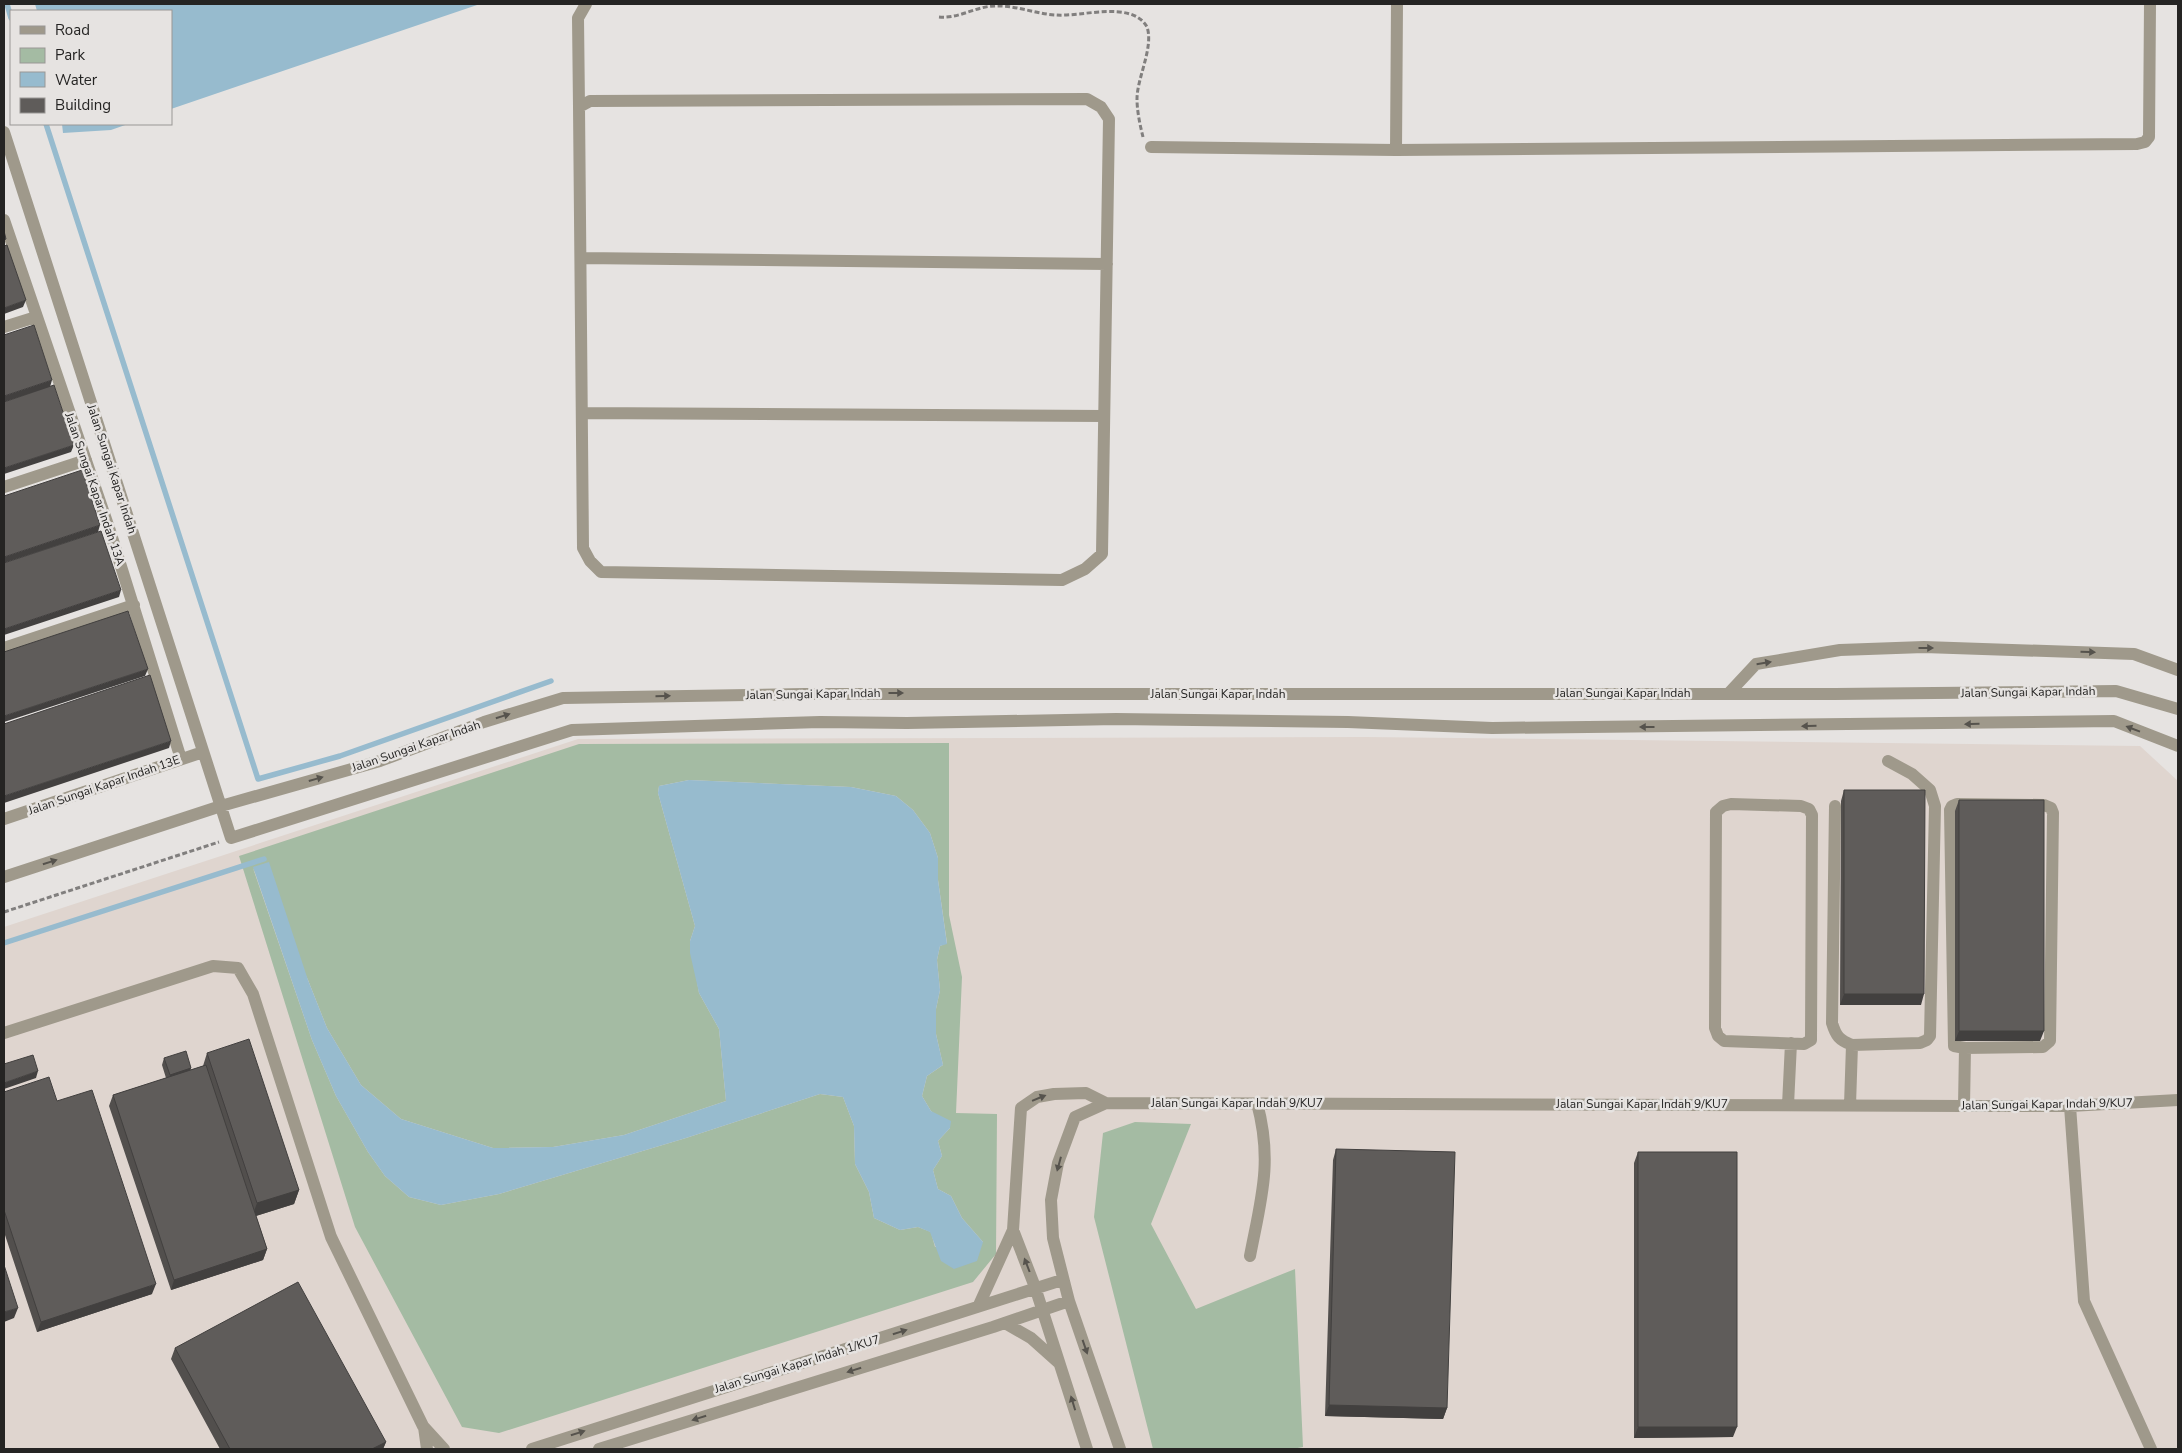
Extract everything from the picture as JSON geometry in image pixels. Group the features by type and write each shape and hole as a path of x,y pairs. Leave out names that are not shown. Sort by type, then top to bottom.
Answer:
{"street":[{"path":"579,107 590,101 1087,99 1101,107 1109,119 1102,554 1085,569 1062,580 601,572 590,562 583,548 578,18 586,4"},
{"path":"1396,150 1397,4"},
{"path":"1148,145 1396,150 2136,144 2145,142 2149,137 2150,4"},
{"name":"Jalan Sungai Kapar Indah","path":"4,132 231,838 572,730 820,722 908,723 1116,719 1348,722 1492,728 2114,721 2178,746"},
{"name":"Jalan Sungai Kapar Indah 13A","path":"4,220 134,605 181,759"},
{"path":"580,258 1107,264"},
{"path":"4,328 36,317"},
{"path":"582,412 1104,416"},
{"path":"4,487 86,460"},
{"path":"4,648 134,605"},
{"path":"1728,694 1756,664 1840,650 1924,647 2134,654 2178,670"},
{"name":"Jalan Sungai Kapar Indah","path":"221,806 380,761 484,722 562,698 814,694 1728,694 2116,691 2178,709"},
{"name":"Jalan Sungai Kapar Indah 13E","path":"4,819 203,752"},
{"path":"1835,806 1832,1023 1836,1035 1841,1041 1852,1045 1920,1042 1927,1040 1930,1036 1935,806 1930,790 1912,774 1888,761"},
{"path":"1731,804 1802,806 1809,809 1812,815 1811,1040 1804,1044 1791,1043 1724,1041 1718,1036 1715,1028 1716,812 1722,806 1731,804"},
{"path":"1957,804 2044,805 2050,808 2053,813 2050,1041 2043,1047 1965,1048 1956,1048 1953,1043 1950,810 1952,806 1957,804"},
{"path":"4,877 221,806"},
{"path":"4,1033 213,966 238,968 253,994 331,1236 423,1426 427,1449"},
{"path":"1788,1104 1791,1043"},
{"path":"1850,1105 1852,1045"},
{"path":"1964,1106 1965,1048"},
{"path":"979,1305 1013,1230 1021,1108 1037,1096 1054,1094 1086,1093 1106,1103"},
{"name":"Jalan Sungai Kapar Indah 9/KU7","path":"1106,1103 1260,1113 1788,1104 2070,1106 2178,1100"},
{"path":"1106,1103 1076,1117 1058,1162 1051,1200 1053,1238 1062,1280 1120,1449"},
{"path":"2070,1106 2084,1302 2151,1449"},
{"path":"1250,1256 1266,1162 1260,1113"},
{"path":"1013,1230 1035,1287 1087,1449"},
{"name":"Jalan Sungai Kapar Indah 1/KU7","path":"532,1449 816,1357 938,1320 1035,1287 1062,1280"},
{"name":"Jalan Sungai Kapar Indah 1/KU7","path":"599,1449 968,1335 1069,1301"},
{"path":"1006,1323 1031,1338 1061,1365"},
{"path":"423,1426 444,1449"}],"path":[{"path":"940,17 947,18 984,7 996,6 1057,15 1104,7 1128,10 1138,15 1147,27 1149,39 1137,99 1139,118 1148,145"},
{"path":"4,912 231,838"}],"shaded area":[{"path":"1365,737 2140,746 2178,781 2178,1449 4,1449 4,927 578,739"}],"green space":[{"path":"949,743 949,915 962,977 956,1113 997,1114 996,1254 973,1282 499,1433 462,1427 355,1227 239,856 579,744","holes":["689,780 851,787 896,796 913,810 930,833 938,858 938,880 947,943 940,946 937,960 940,990 936,1009 936,1034 943,1065 927,1076 922,1096 931,1111 950,1128 938,1141 942,1156 933,1170 938,1189 951,1196 962,1218 983,1242 935,1247 931,1232 918,1227 900,1230 874,1218 869,1192 855,1164 854,1126 843,1097 820,1094 686,1138 499,1194 441,1205 409,1197 385,1176 368,1152 336,1096 312,1040 253,868 308,980 327,1028 361,1085 401,1119 493,1148 553,1147 624,1135 726,1101 719,1029 699,993 690,941 695,926 658,793 659,786"]},
{"path":"1135,1122 1191,1124 1151,1224 1196,1309 1295,1269 1303,1447 1292,1449 1153,1449 1094,1217 1103,1133"}],"water":[{"path":"35,4 480,4 172,109 172,10 37,10"},
{"path":"62,125 125,125 111,130 63,133"},
{"path":"689,780 851,787 896,796 913,810 930,833 938,858 938,880 947,944 940,946 937,960 940,990 936,1009 936,1034 943,1065 927,1076 922,1096 931,1111 951,1121 950,1128 938,1141 942,1156 933,1170 938,1189 951,1196 962,1218 983,1242 977,1261 954,1269 941,1261 930,1232 918,1227 900,1230 874,1218 869,1192 855,1164 854,1126 843,1097 820,1094 686,1138 499,1194 441,1205 409,1197 385,1176 368,1152 336,1096 312,1040 253,867 269,862 308,980 327,1028 361,1085 401,1119 493,1148 553,1147 624,1135 726,1101 719,1029 699,993 690,953 690,941 695,926 658,793 659,786"}],"building":[{"path":"7,245 26,300 4,308 4,246"},
{"path":"34,325 52,380 4,396 4,335"},
{"path":"54,385 74,445 4,468 4,402"},
{"path":"82,470 100,525 4,557 4,496"},
{"path":"101,531 121,590 4,629 4,563"},
{"path":"128,611 148,669 4,716 4,652"},
{"path":"150,675 171,741 4,796 4,724"},
{"path":"1844,790 1925,790 1924,994 1844,994"},
{"path":"1959,800 2044,800 2044,1031 1959,1031"},
{"path":"249,1039 299,1190 257,1203 207,1053"},
{"path":"186,1051 191,1068 170,1075 164,1058"},
{"path":"33,1055 38,1071 4,1083 4,1064"},
{"path":"206,1065 267,1249 174,1280 113,1095"},
{"path":"49,1077 57,1101 92,1090 156,1284 41,1322 4,1210 4,1092"},
{"path":"1336,1149 1455,1152 1447,1408 1329,1405"},
{"path":"1638,1152 1737,1152 1737,1427 1638,1427"},
{"path":"4,1265 18,1308 4,1312"},
{"path":"298,1282 386,1442 372,1449 230,1449 175,1348"}],"waterway":[{"path":"7,4 10,14"},
{"path":"46,125 258,779 340,756 551,681"},
{"path":"4,943 264,859"}]}
